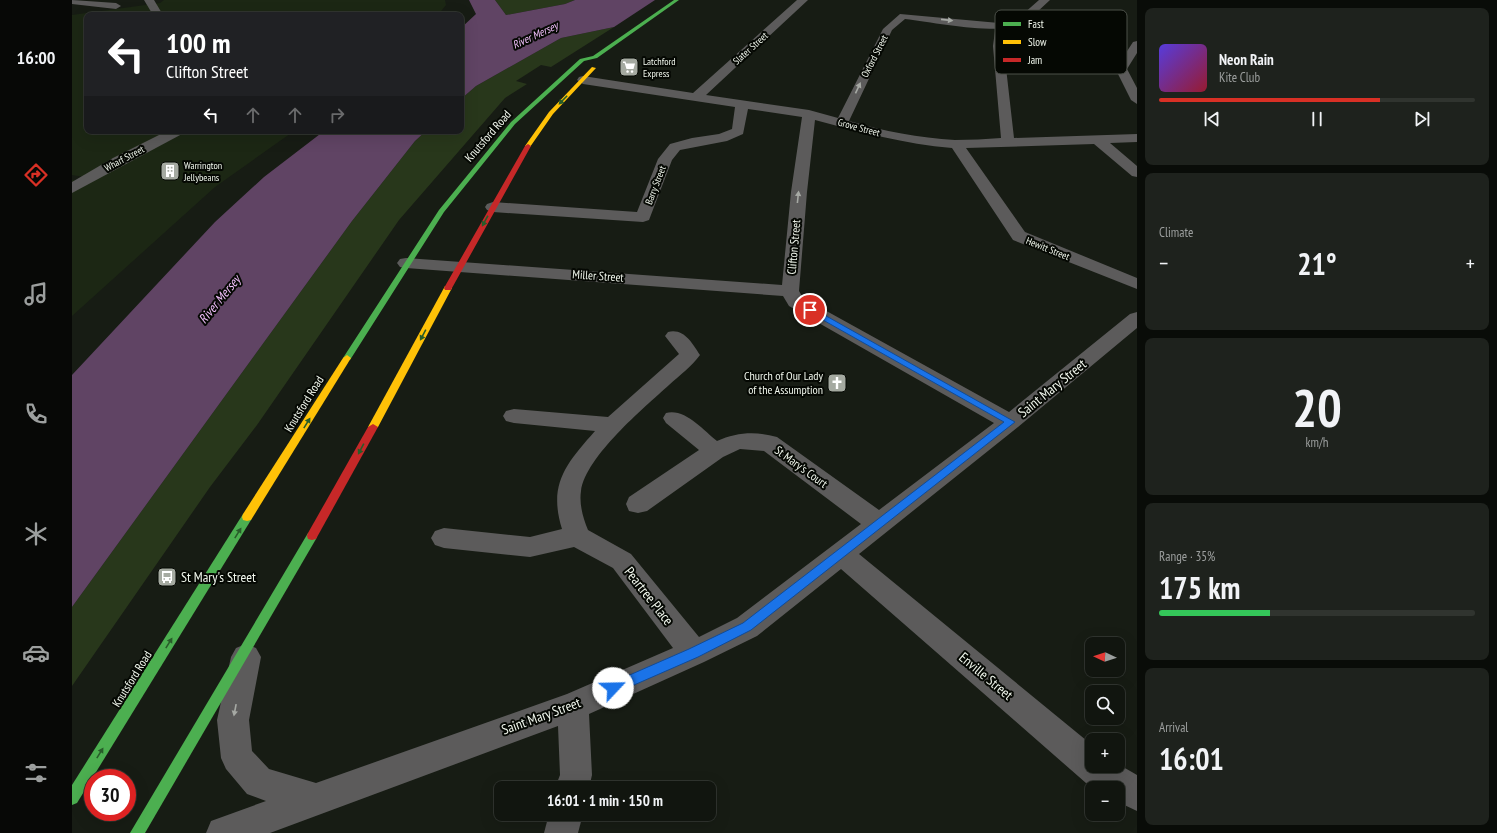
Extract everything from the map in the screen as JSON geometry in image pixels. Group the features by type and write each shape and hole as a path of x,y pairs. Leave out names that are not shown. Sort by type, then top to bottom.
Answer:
{"highway":[{"name":"Knutsford Road","path":"72,798 406,263 441,212 512,123 582,60 595,57 677,0"},
{"path":"137,833 338,493 459,267 526,149 546,119 600,62 595,57"}],"street":[{"path":"149,0 156,12"},
{"name":"Slater Street","path":"696,97 803,0"},
{"name":"Oxford Street","path":"1034,10 1045,0"},
{"path":"72,1 116,6"},
{"name":"Oxford Street","path":"842,123 888,29 903,16 995,26"},
{"path":"1127,60 1137,44"},
{"path":"1001,74 1008,143"},
{"path":"1124,74 1137,100"},
{"name":"Grove Street","path":"583,80 809,114 877,133 929,142 956,144 1137,138"},
{"name":"Barry Street","path":"493,207 643,217 665,159 674,147 692,142 722,138 738,131 742,104"},
{"name":"Clifton Street","path":"809,114 799,192 790,292 796,302 1010,422"},
{"name":"Wharf Street","path":"72,188 118,161 171,134"},
{"path":"1098,140 1137,173"},
{"name":"Hewitt Street","path":"956,144 1019,236 1137,284"},
{"name":"Miller Street","path":"406,263 750,286 790,292"},
{"name":"Saint Mary Street","path":"223,833 573,706 694,653 747,627 878,523 1010,422 1137,318"},
{"path":"444,538 530,547 577,536 569,512 569,489 582,460 613,425 690,355 675,336"},
{"path":"514,416 613,425"},
{"path":"674,418 715,451"},
{"name":"St Mary's Court","path":"638,504 715,451 738,441 769,443 878,523"},
{"name":"Peartree Place","path":"577,536 622,561 694,653"},
{"name":"Enville Street","path":"840,553 1098,771 1137,794"},
{"path":"248,644 233,720 237,758 259,782 314,799"},
{"path":"573,706 576,775 574,781"},
{"path":"561,833 564,821"}],"shaded area":[{"path":"164,0 445,0 446,5 440,12 94,12 160,3"},
{"path":"495,0 575,0 565,4 506,15"},
{"path":"84,13 84,134 165,134 85,177 72,175 72,15"},
{"path":"614,27 551,67 541,65 516,81 527,84 505,98 399,220 257,425 210,487 72,686 72,607 352,221 415,141 423,134 464,134 464,96 476,86 561,38"},
{"path":"176,134 290,134 215,187 72,316 72,180 86,182"}],"water":[{"name":"River Mersey","path":"469,0 495,0 506,15 565,4 575,0 655,0 614,27 561,38 476,86 464,96 464,25 476,14"},
{"name":"River Mersey","path":"320,134 423,134 415,141 352,221 72,607 72,375 215,222 264,177"}],"traffic: fast":[{"path":"347,358 441,211 513,123 582,60 595,57 677,0"},
{"path":"72,798 247,517"},
{"path":"137,833 312,536"}],"traffic: slow":[{"path":"528,146 551,113 594,68"},
{"path":"373,427 448,288"},
{"path":"247,517 347,358"}],"traffic: jam":[{"path":"448,288 528,146"},
{"path":"312,536 373,427"}],"place":[{"name":"Latchford Express","path":"629,67"},
{"name":"Warrington Jellybeans","path":"170,171"},
{"name":"Church of Our Lady of the Assumption","path":"837,383"},
{"name":"St Mary's Street","path":"167,577"}],"route":[{"path":"613,688 694,653 747,627 878,523 1010,422 810,310"}]}
